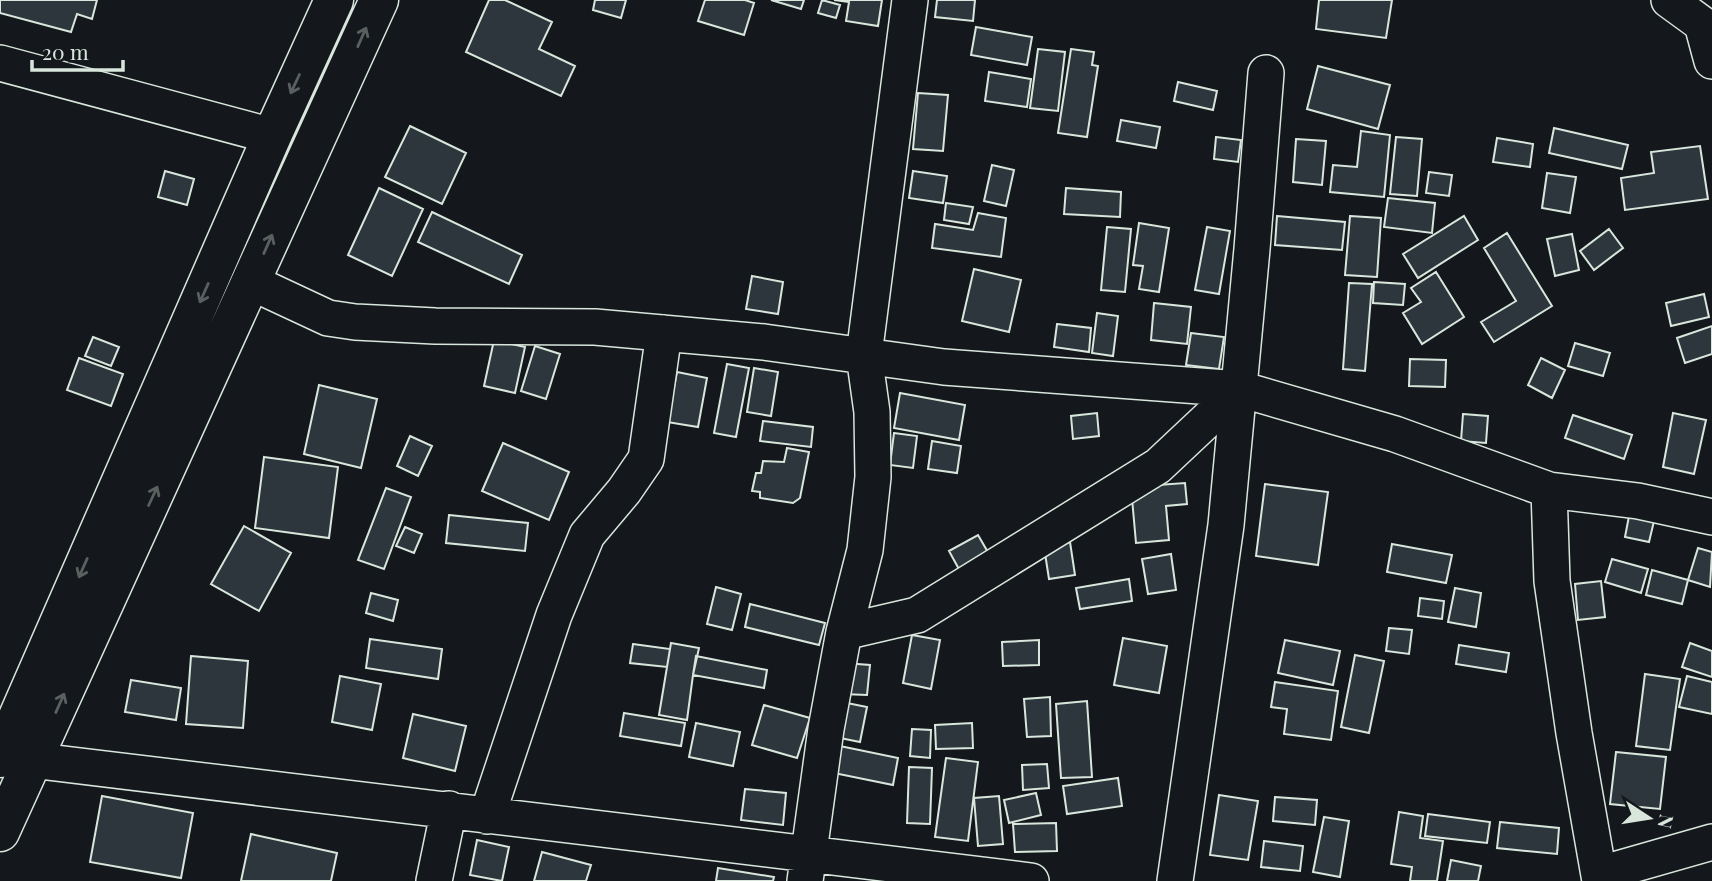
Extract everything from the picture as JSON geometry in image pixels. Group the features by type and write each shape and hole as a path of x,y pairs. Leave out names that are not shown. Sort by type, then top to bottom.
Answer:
{"main road":[{"path":"0,832 9,758 272,136 334,0"},
{"path":"9,758 251,282 379,0"}],"street":[{"path":"807,868 826,729 844,632 865,550 873,477 872,412 864,355 910,0"},
{"path":"1669,0 1707,19 1712,61"},
{"path":"0,63 272,136"},
{"path":"1175,881 1226,525 1240,389 1265,74"},
{"path":"251,282 328,318 355,322 435,326 595,327 764,342 944,367 1240,389 1395,434 1549,490 1638,501 1712,517"},
{"path":"487,816 554,615 587,535 624,492 646,459 664,333"},
{"path":"844,632 917,615 1158,466 1240,389"},
{"path":"1549,490 1552,581 1574,733 1600,878 1712,842"},
{"path":"9,758 309,795 449,809 807,868 1031,881"},
{"path":"434,881 449,809"}],"building":[{"path":"0,0 97,0 92,19 77,14 71,32 0,13"},
{"path":"489,0 505,0 552,22 539,49 575,66 561,96 466,52"},
{"path":"595,0 626,0 621,18 593,10"},
{"path":"705,0 745,0 754,3 744,35 698,21"},
{"path":"771,0 804,0 801,9"},
{"path":"822,0 840,5 836,18 818,13"},
{"path":"834,0 882,0 878,26 846,21 849,2"},
{"path":"937,0 975,0 973,21 935,17"},
{"path":"1319,0 1392,0 1386,38 1316,29"},
{"path":"976,27 1032,37 1027,65 971,55"},
{"path":"1038,49 1065,52 1058,111 1030,108"},
{"path":"1071,49 1094,52 1092,65 1098,66 1087,137 1058,133"},
{"path":"1318,66 1390,85 1378,129 1307,109"},
{"path":"989,72 1031,79 1027,107 985,101"},
{"path":"1178,82 1217,91 1213,110 1174,101"},
{"path":"918,93 948,95 943,151 913,149"},
{"path":"1121,120 1160,127 1156,148 1117,141"},
{"path":"410,126 466,153 442,204 385,177"},
{"path":"1554,128 1628,145 1622,169 1549,153"},
{"path":"1361,131 1390,135 1384,197 1330,192 1333,165 1357,167"},
{"path":"1216,137 1241,140 1238,162 1214,159"},
{"path":"1396,137 1422,139 1417,196 1390,194"},
{"path":"1497,138 1533,144 1530,167 1493,162"},
{"path":"1296,139 1326,141 1322,185 1293,182"},
{"path":"1700,146 1708,199 1625,210 1621,178 1654,173 1651,152"},
{"path":"992,165 1014,170 1006,206 984,201"},
{"path":"165,171 194,179 187,205 158,197"},
{"path":"913,171 947,176 943,203 909,198"},
{"path":"1429,172 1452,175 1449,196 1426,193"},
{"path":"1547,173 1576,177 1570,213 1542,208"},
{"path":"379,188 423,209 392,276 348,255"},
{"path":"1066,188 1121,192 1120,217 1064,214"},
{"path":"1388,198 1435,203 1432,233 1384,227"},
{"path":"946,203 973,207 969,224 944,220"},
{"path":"432,212 522,255 509,284 418,242"},
{"path":"978,213 1006,218 1001,257 932,248 935,224 973,230"},
{"path":"1277,216 1345,222 1342,250 1275,245"},
{"path":"1350,216 1381,218 1377,277 1345,275"},
{"path":"1464,216 1478,240 1418,278 1403,254"},
{"path":"1139,223 1169,228 1159,292 1139,289 1143,266 1133,265"},
{"path":"1107,227 1131,229 1125,292 1101,290"},
{"path":"1207,227 1230,231 1219,294 1195,290"},
{"path":"1609,229 1623,248 1594,270 1580,251"},
{"path":"1507,233 1552,306 1494,342 1481,322 1516,301 1484,248"},
{"path":"1572,234 1579,270 1555,276 1547,239"},
{"path":"974,269 1021,280 1009,332 962,321"},
{"path":"1436,272 1464,317 1422,344 1403,313 1421,302 1411,288"},
{"path":"752,276 783,282 778,314 746,309"},
{"path":"1374,282 1405,284 1403,305 1373,303"},
{"path":"1349,283 1372,284 1365,371 1343,369"},
{"path":"1704,294 1709,317 1671,326 1666,303"},
{"path":"1154,303 1191,307 1187,344 1151,340"},
{"path":"1097,313 1118,316 1113,356 1092,353"},
{"path":"1057,324 1091,328 1089,352 1054,347"},
{"path":"1712,326 1712,354 1685,363 1677,338"},
{"path":"1191,333 1224,337 1219,369 1186,365"},
{"path":"93,337 119,347 111,366 85,356"},
{"path":"494,340 525,347 515,393 484,386"},
{"path":"1575,343 1610,353 1603,376 1568,366"},
{"path":"535,346 560,354 546,399 521,391"},
{"path":"79,358 123,374 111,406 67,390"},
{"path":"1541,358 1565,370 1552,398 1528,385"},
{"path":"1410,359 1446,360 1445,387 1409,386"},
{"path":"727,364 749,368 736,437 714,433"},
{"path":"754,368 778,372 771,416 747,412"},
{"path":"677,372 707,378 698,427 667,422"},
{"path":"319,385 377,399 361,468 304,454"},
{"path":"900,393 965,405 959,440 894,428"},
{"path":"1097,413 1099,436 1073,439 1071,416"},
{"path":"1673,413 1706,420 1694,474 1663,467"},
{"path":"1463,414 1488,416 1486,443 1461,441"},
{"path":"1573,415 1632,435 1624,459 1565,438"},
{"path":"763,421 813,427 811,447 760,441"},
{"path":"894,433 917,436 913,468 890,465"},
{"path":"410,436 432,446 418,476 397,466"},
{"path":"932,441 961,446 957,473 928,469"},
{"path":"503,443 569,472 549,520 482,491"},
{"path":"787,448 809,452 800,498 793,503 760,498 760,492 752,491 756,473 761,473 763,461 784,462"},
{"path":"264,457 338,467 329,538 255,528"},
{"path":"1185,483 1187,504 1166,506 1169,540 1136,543 1131,487"},
{"path":"1265,484 1328,492 1318,565 1256,556"},
{"path":"386,488 411,497 384,569 358,560"},
{"path":"449,515 528,523 525,551 446,543"},
{"path":"1629,516 1654,521 1649,542 1625,537"},
{"path":"244,526 291,553 259,611 211,584"},
{"path":"405,527 422,534 414,553 396,546"},
{"path":"978,535 989,554 960,571 949,551"},
{"path":"1070,542 1075,575 1049,579 1044,547"},
{"path":"1392,544 1452,555 1446,583 1387,572"},
{"path":"1698,548 1712,552 1710,587 1688,580"},
{"path":"1171,554 1176,590 1148,594 1142,559"},
{"path":"1612,559 1648,569 1641,593 1605,582"},
{"path":"1652,570 1688,580 1682,604 1646,595"},
{"path":"1129,579 1132,601 1080,609 1076,588"},
{"path":"1601,581 1605,617 1578,620 1575,584"},
{"path":"716,587 741,594 732,630 707,624"},
{"path":"1455,588 1481,593 1476,627 1448,622"},
{"path":"371,593 398,600 393,621 366,613"},
{"path":"1420,598 1444,601 1442,619 1418,616"},
{"path":"750,604 825,623 819,645 745,627"},
{"path":"1389,628 1412,630 1409,654 1386,651"},
{"path":"912,635 940,640 931,689 903,683"},
{"path":"1123,638 1167,646 1159,693 1114,685"},
{"path":"370,639 442,649 438,679 366,668"},
{"path":"1039,640 1039,665 1003,666 1002,642"},
{"path":"1285,640 1340,651 1333,685 1278,673"},
{"path":"671,643 699,648 687,720 659,715"},
{"path":"1690,643 1712,651 1712,677 1682,667"},
{"path":"633,644 670,649 667,667 630,663"},
{"path":"1459,645 1509,653 1506,672 1456,664"},
{"path":"1355,655 1384,661 1369,733 1341,727"},
{"path":"191,656 248,661 243,728 186,724"},
{"path":"696,656 767,670 764,688 693,675"},
{"path":"844,663 870,665 867,695 842,694"},
{"path":"1645,674 1680,679 1670,750 1636,746"},
{"path":"340,676 381,684 372,730 332,722"},
{"path":"1687,676 1712,682 1712,714 1679,707"},
{"path":"131,680 181,688 176,720 125,712"},
{"path":"1275,682 1338,691 1331,740 1284,734 1287,709 1271,707"},
{"path":"1050,697 1051,736 1027,737 1024,699"},
{"path":"1087,701 1092,777 1061,778 1056,704"},
{"path":"842,702 867,707 860,742 835,737"},
{"path":"764,705 810,718 797,758 752,745"},
{"path":"624,713 685,723 681,746 620,736"},
{"path":"413,714 466,726 455,771 403,758"},
{"path":"696,723 740,732 733,766 689,757"},
{"path":"972,723 973,748 936,749 935,725"},
{"path":"912,729 931,730 930,758 910,756"},
{"path":"835,745 898,758 893,785 829,772"},
{"path":"1616,752 1666,757 1660,809 1610,804"},
{"path":"946,758 978,762 968,841 935,837"},
{"path":"1047,764 1049,788 1023,790 1022,765"},
{"path":"909,767 932,768 930,824 907,823"},
{"path":"1118,778 1122,806 1067,814 1063,786"},
{"path":"745,789 786,793 783,825 741,820"},
{"path":"1036,793 1041,815 1009,823 1004,800"},
{"path":"1219,795 1258,801 1248,860 1210,855"},
{"path":"102,796 193,813 181,878 90,862"},
{"path":"999,796 1003,844 978,846 974,798"},
{"path":"1275,797 1317,800 1315,825 1273,821"},
{"path":"1399,812 1423,816 1420,838 1443,841 1437,881 1410,881 1412,867 1391,864"},
{"path":"1428,814 1490,822 1487,843 1425,836"},
{"path":"1324,817 1349,821 1340,877 1313,872"},
{"path":"1500,822 1559,828 1557,854 1497,848"},
{"path":"1056,823 1057,851 1015,852 1013,824"},
{"path":"251,834 337,853 331,881 241,881"},
{"path":"477,840 509,847 502,881 470,875"},
{"path":"1264,841 1303,846 1300,871 1261,867"},
{"path":"542,852 591,865 586,881 534,881"},
{"path":"1451,860 1481,866 1478,881 1447,881"},
{"path":"718,868 774,877 773,881 716,881"}]}
